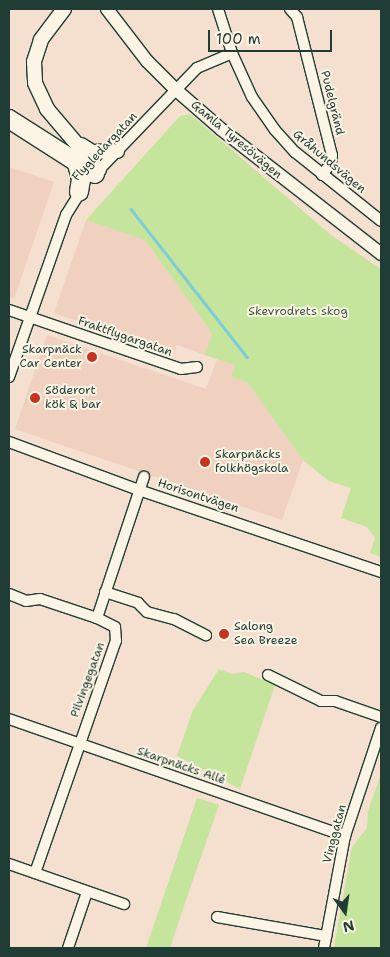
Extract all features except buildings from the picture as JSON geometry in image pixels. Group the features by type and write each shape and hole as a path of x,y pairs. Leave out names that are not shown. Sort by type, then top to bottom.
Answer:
{"highway":[{"path":"9,119 78,153 97,172"},
{"path":"78,153 81,179 80,192"}],"main road":[{"path":"64,9 41,40 34,62 35,83 47,109 78,153 117,151"}],"street":[{"name":"Gamla Tyresövägen","path":"107,9 147,60 175,89 222,130 381,254"},
{"name":"Gråhundsvägen","path":"218,9 232,53 252,97 275,130 322,174 381,221"},
{"name":"Pudelgränd","path":"290,9 297,17 332,155 331,163 322,174"},
{"name":"Flygledargatan","path":"9,377 28,318 66,215 80,192 175,89 197,68 232,53"},
{"name":"Fraktflygargatan","path":"9,310 45,324 181,369 197,367"},
{"name":"Horisontvägen","path":"9,442 140,490 381,572"},
{"path":"9,594 26,600 40,599 97,618 144,477"},
{"path":"105,592 138,604 147,612 174,619 206,635"},
{"name":"Pilvingegatan","path":"35,873 118,632 108,622 97,618"},
{"path":"268,675 321,701 335,701 381,717"},
{"name":"Skarpnäcks Allé","path":"9,719 345,836"},
{"name":"Vinggatan","path":"324,948 345,836 381,728"},
{"path":"9,864 124,904"},
{"path":"68,948 87,892"},
{"path":"218,918 326,936"}],"shaded area":[{"path":"9,167 54,182 14,299 9,297"},
{"path":"86,220 145,240 212,333 205,355 177,345 174,354 54,313"},
{"path":"47,335 206,389 217,359 235,365 232,377 247,382 303,460 282,520 15,429"}],"green space":[{"name":"Skevrodrets skog","path":"190,114 331,235 381,269 381,557 370,553 375,538 367,527 341,518 351,488 329,481 303,460 247,382 231,377 235,365 205,355 212,333 145,240 86,220 180,116"},
{"path":"219,669 232,674 244,672 275,685 240,789 177,756 193,710"},
{"path":"381,774 381,948 334,948 352,847 367,828 368,811"},
{"path":"197,798 219,805 170,948 146,948"}],"waterway":[{"path":"131,209 247,357"}],"place":[{"name":"Skarpnäck Car Center","path":"92,357"},
{"name":"Söderort kök & bar","path":"35,398"},
{"name":"Skarpnäcks folkhögskola","path":"205,462"},
{"name":"Salong Sea Breeze","path":"224,634"}]}
